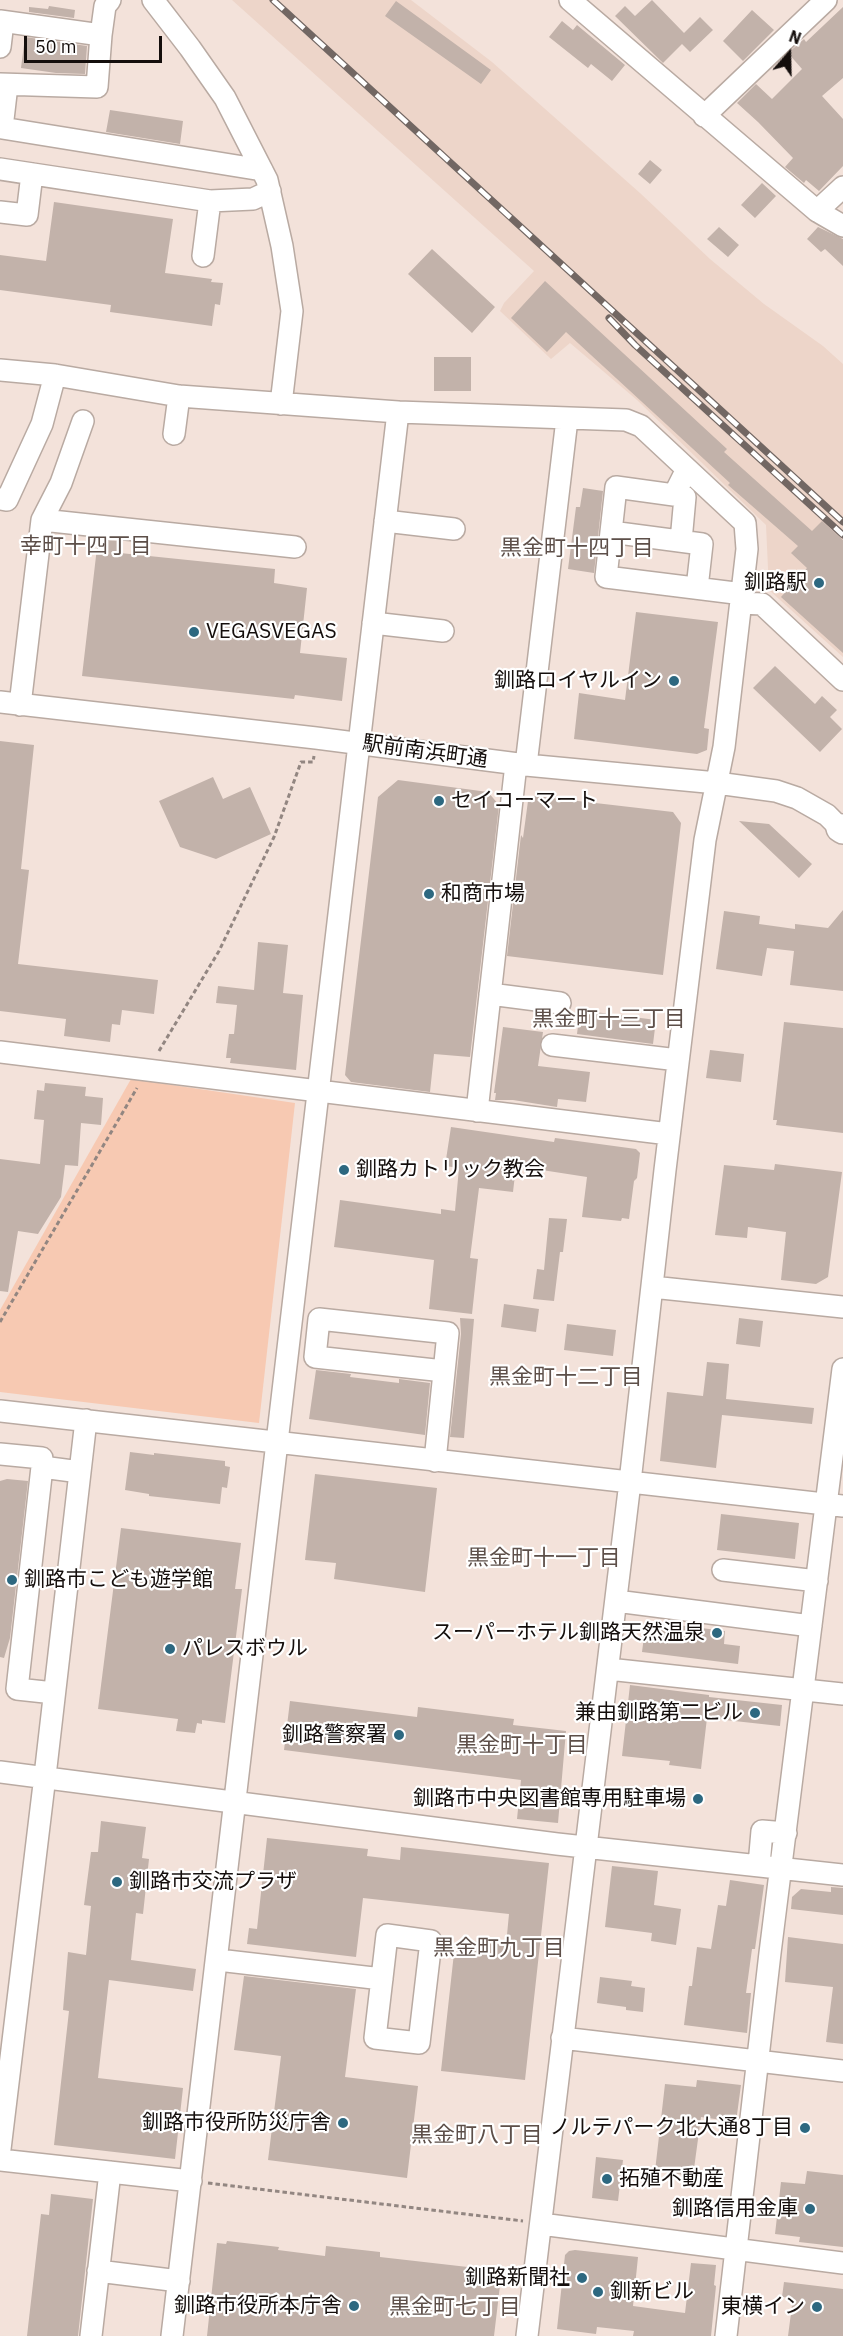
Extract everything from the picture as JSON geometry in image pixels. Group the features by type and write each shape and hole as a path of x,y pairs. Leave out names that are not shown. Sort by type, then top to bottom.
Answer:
{"street":[{"path":"110,0 105,6 97,87 3,85 2,128 262,170"},
{"path":"153,0 225,98 262,170 270,191 282,246 292,311 281,404"},
{"path":"704,116 826,0"},
{"path":"585,4 704,116 817,211 843,226"},
{"path":"0,47 2,22 101,35"},
{"path":"0,169 210,201 253,199 270,191"},
{"path":"0,212 27,215 32,174"},
{"path":"817,211 843,187"},
{"path":"203,256 210,201"},
{"path":"0,370 55,375 179,396 398,412 626,420 641,426 746,523 747,549 742,598 724,747 706,829 527,2336"},
{"path":"0,500 7,500 42,424 55,375"},
{"path":"174,434 179,396"},
{"path":"172,2336 218,1960 317,1091 398,412"},
{"path":"477,1111 490,994 567,419"},
{"path":"10,703 42,520 61,483 83,421"},
{"path":"674,495 687,469"},
{"path":"681,541 685,497 616,487 606,577 696,588 762,604 843,680"},
{"path":"42,520 295,547"},
{"path":"385,521 454,529"},
{"path":"610,532 702,544 696,588"},
{"path":"373,623 443,631"},
{"name":"駅前南浜町通","path":"10,703 358,743 521,765 717,783 776,791 797,798 827,815 842,828"},
{"path":"490,994 560,1003"},
{"path":"552,1045 678,1060"},
{"path":"0,1052 669,1134"},
{"path":"652,1287 843,1307"},
{"path":"435,1461 448,1333 319,1319 315,1357 444,1371"},
{"path":"726,2336 811,1626 817,1581 834,1505 843,1369"},
{"path":"0,1411 834,1505"},
{"path":"0,2149 86,1420"},
{"path":"0,1454 42,1458 17,1689 54,1694"},
{"path":"42,1467 80,1472"},
{"path":"723,1570 817,1581"},
{"path":"616,1601 811,1626"},
{"path":"608,1669 843,1694"},
{"path":"0,1772 586,1847 843,1875"},
{"path":"759,1865 762,1831 786,1833"},
{"path":"387,1935 431,1941 419,2043 375,2038 382,1979 387,1935"},
{"path":"218,1960 382,1979"},
{"path":"562,2038 758,2063 843,2071"},
{"path":"0,2160 191,2181"},
{"path":"91,2336 110,2172"},
{"path":"541,2224 843,2263"},
{"path":"98,2271 179,2281"}],"path":[{"path":"0,1322 219,951 274,837 301,762 313,762 315,751"},
{"path":"191,2181 541,2224"}],"shaded area":[{"path":"232,0 411,0 492,62 640,193 710,259 764,304 823,346 843,364 843,657 769,590 766,525 637,400 570,343 551,359 500,311 504,303 534,271"},
{"path":"131,1079 295,1103 259,1423 0,1392 0,1310"}],"building":[{"path":"652,0 684,33 700,17 713,30 690,52 682,44 663,63 615,16 625,6 635,16"},
{"path":"396,1 491,70 481,84 385,16"},
{"path":"49,6 75,10 74,18 29,12 29,7 48,9"},
{"path":"843,7 843,78 822,96 843,119 843,166 819,191 806,180 804,183 785,167 793,158 737,103 756,84 772,99 802,69 788,53 804,39 806,42"},
{"path":"752,10 774,30 743,61 723,41"},
{"path":"562,21 573,30 577,25 625,65 612,81 591,64 588,68 549,37"},
{"path":"25,37 87,46 85,74 21,68"},
{"path":"110,110 183,121 180,144 106,132"},
{"path":"650,160 662,170 650,184 638,174"},
{"path":"762,183 776,196 755,218 741,205"},
{"path":"54,202 173,219 165,273 212,279 211,282 223,283 220,305 215,304 212,326 110,312 111,305 0,290 0,255 46,261"},
{"path":"719,227 739,245 728,257 707,239"},
{"path":"818,227 843,239 843,266 825,249 821,252 807,239"},
{"path":"432,249 495,307 472,333 408,274"},
{"path":"545,281 727,449 724,452 812,531 822,521 843,540 843,653 781,597 807,568 791,553 798,546 728,485 730,483 566,332 547,352 511,318"},
{"path":"434,357 471,357 471,391 434,391"},
{"path":"583,488 603,491 594,573 568,569 576,507 580,507"},
{"name":"VEGASVEGAS","path":"98,539 121,541 120,553 275,569 274,583 307,588 300,653 347,658 342,701 295,695 294,699 82,676"},
{"path":"636,612 718,622 704,728 709,729 707,750 697,754 574,739 579,693 625,700"},
{"path":"775,666 815,704 822,696 837,710 830,717 842,729 820,752 753,688"},
{"path":"0,741 34,745 21,869 29,870 18,964 158,980 154,1014 122,1010 120,1025 112,1024 110,1042 64,1036 66,1019 0,1011"},
{"path":"213,777 223,799 250,787 271,834 216,859 180,847 159,801"},
{"name":"和商市場","path":"398,780 488,792 499,805 470,1057 434,1054 430,1092 351,1082 345,1075 378,797"},
{"path":"535,796 673,812 681,823 663,975 507,956 521,835 523,838 528,801"},
{"path":"739,821 769,824 812,864 799,878"},
{"path":"843,910 843,991 790,985 794,951 767,948 762,976 716,969 724,911 760,916 759,924 795,929 795,924 828,928"},
{"path":"258,942 288,945 283,993 303,995 296,1070 230,1063 231,1058 226,1058 229,1034 234,1034 237,1005 216,1003 218,986 254,990"},
{"path":"580,1010 656,1020 653,1044 577,1034"},
{"path":"784,1022 843,1028 843,1133 776,1125 777,1120 773,1120"},
{"path":"503,1027 543,1032 538,1066 590,1072 586,1102 558,1099 557,1107 513,1100 495,1100"},
{"path":"710,1050 744,1054 741,1082 706,1078"},
{"path":"45,1083 86,1087 85,1096 103,1098 101,1125 81,1123 78,1166 65,1165 61,1197 38,1234 18,1231 8,1292 0,1291 0,1159 40,1164 44,1120 34,1119 37,1090 44,1091"},
{"path":"451,1127 554,1142 555,1138 636,1149 640,1153 629,1219 622,1218 621,1221 582,1217 587,1177 516,1166 513,1192 479,1188 470,1258 478,1259 472,1314 429,1309 434,1260 334,1247 340,1200 441,1214 441,1209 455,1211 459,1168 445,1166"},
{"path":"775,1164 842,1172 828,1277 816,1284 781,1280 786,1232 748,1227 747,1238 715,1235 724,1165 774,1170"},
{"path":"549,1218 567,1219 554,1301 533,1299 537,1269 544,1270"},
{"path":"504,1304 539,1309 536,1332 501,1327"},
{"path":"460,1318 474,1319 464,1438 450,1437 461,1334"},
{"path":"739,1318 763,1321 760,1347 736,1344"},
{"path":"567,1324 616,1330 613,1356 564,1350"},
{"path":"707,1362 729,1364 726,1399 814,1408 812,1424 722,1415 716,1468 660,1461 667,1392 703,1396"},
{"path":"316,1370 399,1383 399,1379 430,1383 425,1435 309,1419"},
{"path":"130,1452 225,1461 225,1466 230,1467 227,1488 222,1487 220,1504 149,1496 149,1494 125,1490"},
{"path":"315,1474 437,1488 425,1592 334,1579 336,1563 305,1560"},
{"name":"釧路市こども遊学館","path":"7,1479 28,1481 10,1638 4,1658 0,1657 0,1481"},
{"path":"721,1514 799,1523 795,1559 717,1550"},
{"name":"パレスボウル","path":"121,1528 241,1543 235,1589 242,1589 225,1723 202,1720 202,1724 197,1723 195,1733 176,1731 178,1719 98,1709"},
{"path":"646,1621 725,1631 724,1644 740,1646 738,1664 642,1652"},
{"path":"630,1685 782,1705 780,1726 707,1718 701,1769 669,1765 670,1761 622,1756"},
{"name":"釧路警察署","path":"290,1701 417,1717 418,1707 514,1719 513,1725 566,1731 558,1823 517,1819 521,1780 284,1750"},
{"path":"101,1821 146,1827 142,1858 149,1859 143,1914 136,1913 131,1960 196,1969 193,1991 109,1980 98,2078 183,2088 175,2159 54,2145 69,2011 63,2010 68,1952 86,1955 91,1906 84,1905 91,1852 98,1852"},
{"path":"267,1838 368,1849 367,1856 400,1860 401,1847 549,1863 525,2080 441,2071 454,1953 469,1955 471,1941 506,1945 509,1914 363,1898 356,1957 247,1944 249,1928 257,1929"},
{"path":"612,1866 658,1871 654,1905 681,1909 676,1945 651,1941 652,1933 605,1927"},
{"path":"730,1880 764,1885 746,1993 751,1993 747,2033 684,2025 697,1947 711,1949 718,1905 726,1906"},
{"path":"831,1887 843,1888 843,1915 791,1909 792,1897 801,1889 831,1892"},
{"path":"788,1937 843,1944 843,2044 826,2042 833,1987 785,1982"},
{"path":"244,1976 356,1989 345,2077 418,2086 407,2178 268,2160 281,2056 234,2050"},
{"path":"600,1977 632,1981 631,1986 645,1988 643,2012 597,2003"},
{"path":"697,2080 741,2085 736,2122 701,2117 693,2176 655,2171 665,2084 696,2087"},
{"name":"拓殖不動産","path":"596,2157 623,2160 618,2201 592,2198"},
{"name":"釧路信用金庫","path":"807,2171 843,2175 843,2247 799,2242 800,2237 775,2234 781,2182 805,2184"},
{"path":"51,2194 93,2199 78,2336 27,2336 41,2214 49,2215"},
{"name":"釧路市役所本庁舎","path":"227,2241 279,2247 278,2250 325,2256 326,2246 380,2252 380,2257 494,2270 493,2276 501,2277 494,2336 207,2336 217,2243 226,2244"},
{"name":"釧新ビル","path":"575,2250 638,2257 633,2306 685,2313 691,2263 716,2265 711,2336 633,2336 634,2331 597,2327 596,2334 557,2329 565,2255"},
{"name":"東横イン","path":"784,2282 843,2289 843,2336 788,2336 793,2298 782,2297"}],"railway":[{"path":"273,0 843,522"},
{"path":"609,318 635,345 843,535"}],"place":[{"name":"釧路駅","path":"819,583"},
{"name":"VEGASVEGAS","path":"194,632"},
{"name":"釧路ロイヤルイン","path":"674,681"},
{"name":"セイコーマート","path":"439,801"},
{"name":"和商市場","path":"429,894"},
{"name":"釧路カトリック教会","path":"344,1170"},
{"name":"釧路市こども遊学館","path":"12,1580"},
{"name":"スーパーホテル釧路天然温泉","path":"717,1633"},
{"name":"パレスボウル","path":"170,1649"},
{"name":"兼由釧路第二ビル","path":"755,1713"},
{"name":"釧路警察署","path":"399,1735"},
{"name":"釧路市中央図書館専用駐車場","path":"698,1799"},
{"name":"釧路市交流プラザ","path":"117,1882"},
{"name":"釧路市役所防災庁舎","path":"343,2123"},
{"name":"ノルテパーク北大通8丁目","path":"805,2128"},
{"name":"拓殖不動産","path":"607,2179"},
{"name":"釧路信用金庫","path":"810,2209"},
{"name":"釧路新聞社","path":"582,2278"},
{"name":"釧新ビル","path":"598,2292"},
{"name":"釧路市役所本庁舎","path":"354,2306"},
{"name":"東横イン","path":"817,2307"}],"district":[{"name":"幸町十四丁目","path":"86,547"},
{"name":"黒金町十四丁目","path":"577,549"},
{"name":"黒金町十三丁目","path":"609,1020"},
{"name":"黒金町十二丁目","path":"566,1378"},
{"name":"黒金町十一丁目","path":"544,1559"},
{"name":"黒金町十丁目","path":"522,1746"},
{"name":"黒金町九丁目","path":"499,1949"},
{"name":"黒金町八丁目","path":"477,2136"},
{"name":"黒金町七丁目","path":"455,2308"}]}
